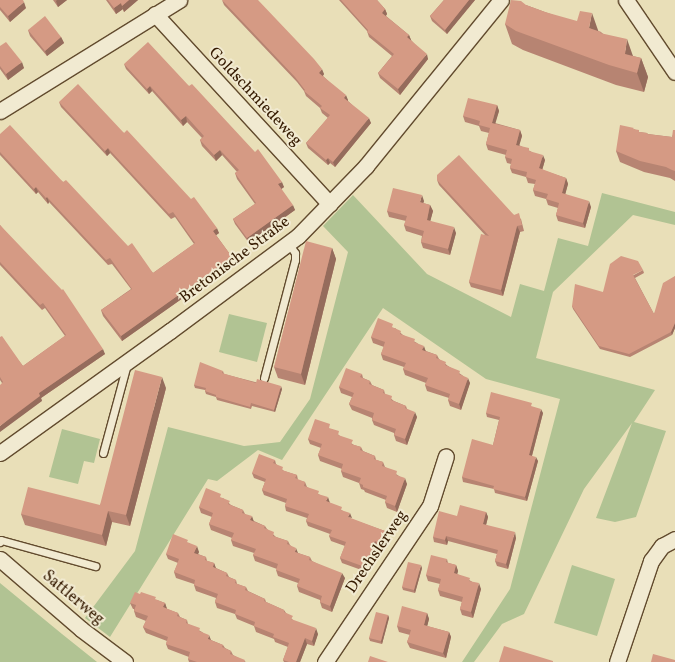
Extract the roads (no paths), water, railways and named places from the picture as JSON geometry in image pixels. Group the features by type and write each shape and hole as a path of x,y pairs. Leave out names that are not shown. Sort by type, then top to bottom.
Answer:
{"street":[{"path":"0,111 179,0"},
{"name":"Bretonische Straße","path":"0,453 289,244 366,166 501,0"},
{"path":"626,0 675,72"},
{"name":"Goldschmiedeweg","path":"155,14 330,204"},
{"name":"Drechslerweg","path":"325,662 430,506 446,456"},
{"path":"617,662 651,561 662,546 675,539"},
{"name":"Sattlerweg","path":"0,559 86,633 125,662"}],"lane":[{"path":"264,378 295,260 295,253 289,244"},
{"path":"103,452 127,362"},
{"path":"0,542 1,540 95,566"}]}
